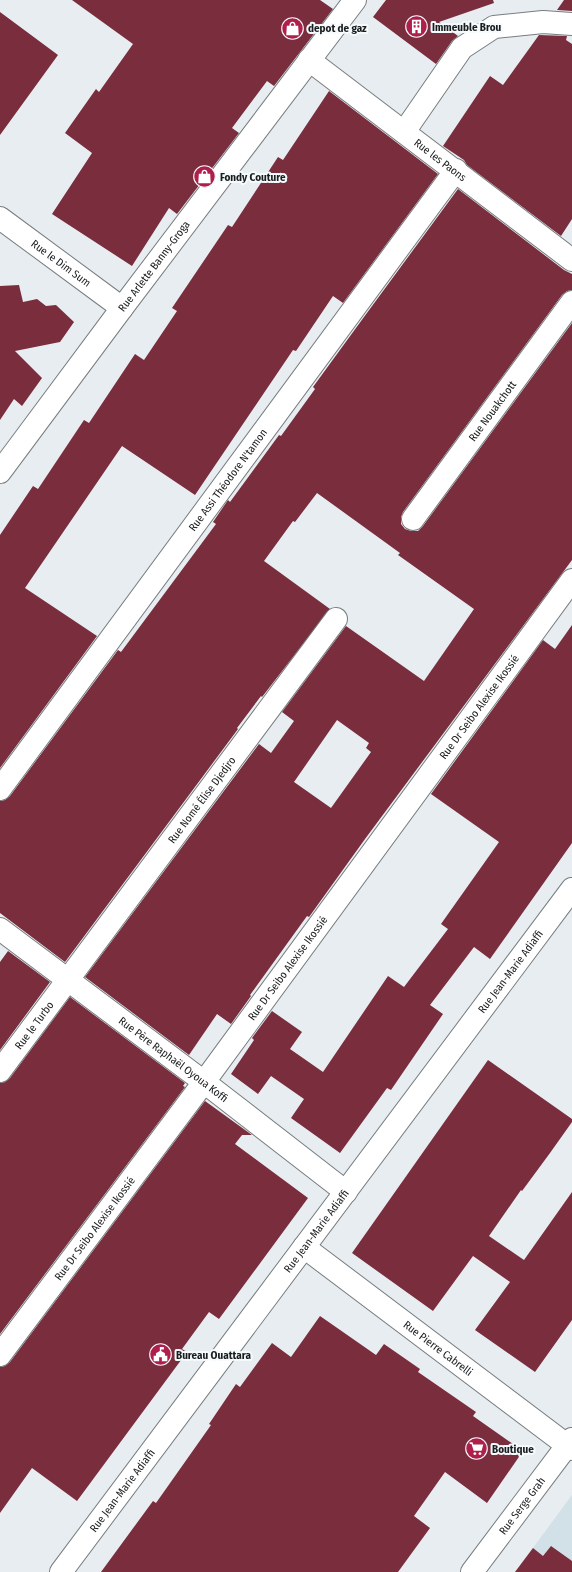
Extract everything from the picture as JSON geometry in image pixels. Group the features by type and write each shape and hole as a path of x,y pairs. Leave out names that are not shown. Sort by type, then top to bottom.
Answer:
{"street":[{"path":"309,60 355,0"},
{"path":"404,132 462,48 494,27 543,22 572,24"},
{"name":"Rue les Paons","path":"309,60 456,170 572,260"},
{"name":"Rue Arlette Banny-Groga","path":"0,472 309,60"},
{"name":"Rue Assi Théodore N'tamon","path":"0,790 456,170"},
{"name":"Rue le Dim Sum","path":"0,218 122,308"},
{"name":"Rue Nouakchott","path":"413,520 572,302"},
{"name":"Rue Dr Seibo Alexise Ikossié","path":"0,1355 204,1082 572,580"},
{"name":"Rue Nomé Élise Djedjro","path":"68,980 336,619"},
{"name":"Rue Jean-Marie Adiaffi","path":"61,1572 572,889"},
{"name":"Rue Père Raphaël Oyoua Koffi","path":"0,930 204,1082 346,1192"},
{"name":"Rue le Turbo","path":"0,1071 68,980"},
{"name":"Rue Pierre Cabrelli","path":"304,1247 570,1444"},
{"name":"Rue Serge Grah","path":"472,1572 570,1444"}],"shaded area":[{"path":"572,1495 572,1572 515,1572 533,1548"}],"building":[{"path":"72,0 320,0 333,9 274,86 267,81 232,128 239,133 177,214 169,208 132,266 52,214 92,153 65,133 96,89 99,92 133,44"},
{"name":"Immeuble Brou","path":"386,0 493,0 494,3 439,22 458,36 452,41 436,64 373,17"},
{"path":"564,0 572,0 572,11 557,10"},
{"path":"0,12 58,55 0,135"},
{"path":"539,35 567,36 566,40 572,44 572,219 561,236 467,165 464,160 443,146 490,76 503,85"},
{"path":"329,91 438,174 343,303 333,296 296,351 293,350 195,495 122,446 25,588 97,636 0,768 0,535 33,486 38,489 84,420 89,423 135,354 144,360 177,311 172,308 228,225 232,227 278,157 283,160"},
{"path":"458,189 564,270 572,274 572,290 567,291 562,295 403,512 401,524 405,529 411,531 418,531 423,526 572,323 572,560 309,917 307,916 231,1024 217,1014 189,1055 85,977 259,744 271,753 294,721 282,712 346,626 424,681 474,609 398,555 400,553 317,493 295,522 293,521 264,561 330,609 262,697 261,696 65,962 0,913 0,801 5,800 10,796 118,650 121,652 216,524 213,522 228,500 230,502 279,435 281,436 315,389 313,387","holes":["337,720 369,743 366,748 371,752 331,808 294,782"]},
{"path":"19,285 23,302 37,299 46,306 56,305 74,322 60,342 15,351 42,378 22,406 14,399 0,420 0,286"},
{"path":"572,625 572,843 490,959 474,947 430,1005 443,1014 391,1090 387,1088 340,1153 291,1118 304,1099 271,1076 258,1094 231,1074 254,1040 252,1038 272,1011 302,1032 290,1049 323,1072 388,976 404,987 448,929 441,924 499,842 431,794 543,640 555,649"},
{"path":"8,951 50,982 0,1050 0,962"},
{"path":"70,997 185,1083 183,1086 185,1087 0,1334 0,1083 5,1082 10,1078"},
{"path":"488,1060 572,1119 572,1122 522,1191 521,1190 489,1236 524,1260 572,1192 572,1320 535,1372 475,1330 510,1282 473,1256 433,1311 352,1253"},
{"path":"205,1101 252,1135 242,1135 235,1144 308,1198 219,1319 209,1312 182,1349 187,1352 77,1501 32,1468 0,1513 0,1367 5,1366 10,1362"},
{"path":"320,1316 376,1355 384,1344 420,1369 418,1372 476,1412 473,1416 523,1451 487,1503 445,1472 414,1516 430,1528 398,1572 101,1572 153,1501 156,1503 211,1425 209,1424 236,1384 240,1387 272,1343 291,1357"},
{"path":"551,1546 572,1561 572,1572 515,1572 533,1548 543,1556"}],"place":[{"name":"Immeuble Brou","path":"416,27"},
{"name":"depot de gaz","path":"292,28"},
{"name":"Fondy Couture","path":"205,177"},
{"name":"Bureau Ouattara","path":"161,1355"},
{"name":"Boutique","path":"477,1449"}]}
